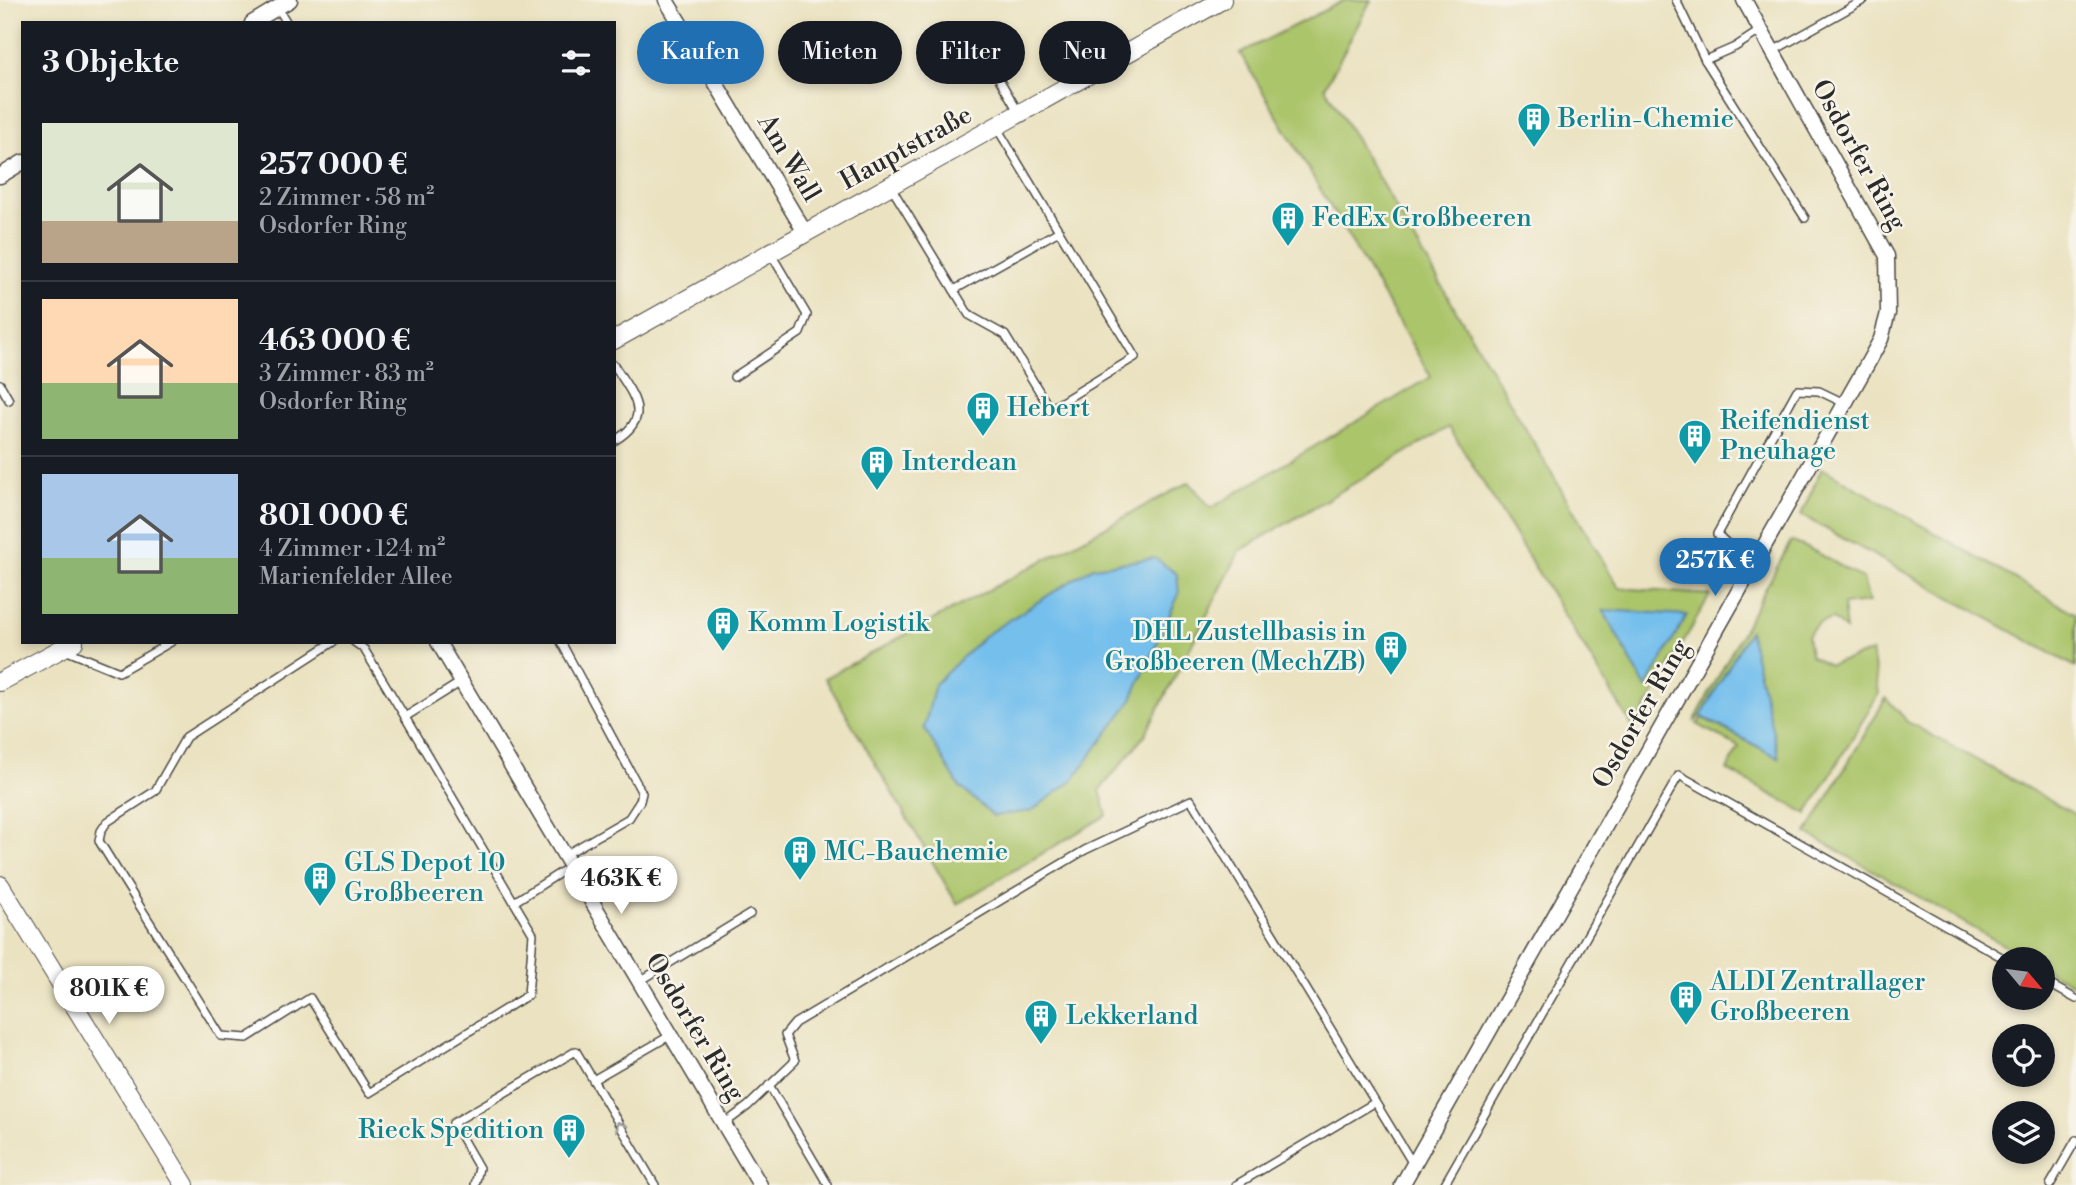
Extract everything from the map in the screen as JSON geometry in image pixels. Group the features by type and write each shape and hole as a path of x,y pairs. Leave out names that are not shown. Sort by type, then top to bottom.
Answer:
{"street":[{"name":"Am Wall","path":"666,0 806,234"},
{"name":"Hauptstraße","path":"616,339 1019,114 1197,6 1222,0"},
{"name":"Osdorfer Ring","path":"1402,1185 1881,338 1888,313 1887,256 1744,0"},
{"path":"255,21 284,4"},
{"path":"0,176 21,163"},
{"name":"Osdorfer Ring","path":"439,644 760,1185"},
{"path":"0,682 68,645"},
{"path":"0,885 185,1185"}],"lane":[{"path":"1676,0 1705,60 1805,218"},
{"path":"1773,52 1864,0"},
{"path":"1705,60 1735,47 1762,30"},
{"path":"1002,84 1019,114"},
{"path":"891,187 969,315 1005,335 1050,409 1135,357 996,127"},
{"path":"954,290 1059,231"},
{"path":"734,377 800,333 805,324 807,315 770,253"},
{"path":"616,368 638,411 631,430 616,440"},
{"path":"0,384 9,400"},
{"path":"1756,561 1734,550 1717,534 1797,390 1819,391 1845,404"},
{"path":"68,645 119,672 168,644"},
{"path":"329,644 186,737 155,791 107,822 99,841 220,1036 247,1038 310,998 369,1093 528,995 533,934 364,649 357,644"},
{"path":"514,901 629,818 642,793 562,644"},
{"path":"405,717 461,682"},
{"path":"1444,1185 1679,775 1992,952"},
{"path":"724,1125 795,1061 785,1035 795,1023 1085,850 1191,800 1374,1103 1414,1164"},
{"path":"639,981 750,914"},
{"path":"2055,987 2076,999"},
{"path":"593,1080 671,1035"},
{"path":"475,1185 480,1168 453,1123 576,1051 655,1185"},
{"path":"769,1085 828,1185"},
{"path":"1236,1185 1374,1103"},
{"path":"2050,1185 2076,1140"}],"green space":[{"path":"1345,0 1371,0 1325,87 1619,588 1710,595 1634,729 1449,427 1240,551 1145,735 1100,790 1107,815 957,904 825,678 1189,482 1211,508 1431,377 1240,53"},
{"path":"1822,468 2076,614 2076,667 1801,515"},
{"path":"1791,541 1863,579 1869,602 1843,605 1846,630 1833,619 1818,623 1807,636 1810,655 1829,665 1872,652 1879,693 1807,814 1727,770 1739,747 1697,724 1703,718 1779,758 1749,632 1701,716 1694,722"},
{"path":"1886,698 1908,722 2076,815 2076,986 2055,974 2055,947 2007,947 1807,833"}],"water":[{"path":"1155,558 1177,574 1179,594 1131,701 1072,781 1031,811 993,816 959,786 924,728 935,684 984,636 1093,567"},
{"path":"1603,610 1687,615 1646,688"},
{"path":"1749,631 1779,758 1701,716"}],"place":[{"name":"Berlin-Chemie","path":"1534,149"},
{"name":"FedEx Großbeeren","path":"1288,248"},
{"name":"Hebert","path":"983,438"},
{"name":"Reifendienst Pneuhage","path":"1695,466"},
{"name":"Interdean","path":"877,492"},
{"name":"Komm Logistik","path":"723,653"},
{"name":"DHL Zustellbasis in Großbeeren (MechZB)","path":"1391,677"},
{"name":"MC-Bauchemie","path":"800,882"},
{"name":"GLS Depot 10 Großbeeren","path":"320,908"},
{"name":"ALDI Zentrallager Großbeeren","path":"1686,1027"},
{"name":"Lekkerland","path":"1041,1046"},
{"name":"Rieck Spedition","path":"569,1160"}]}
